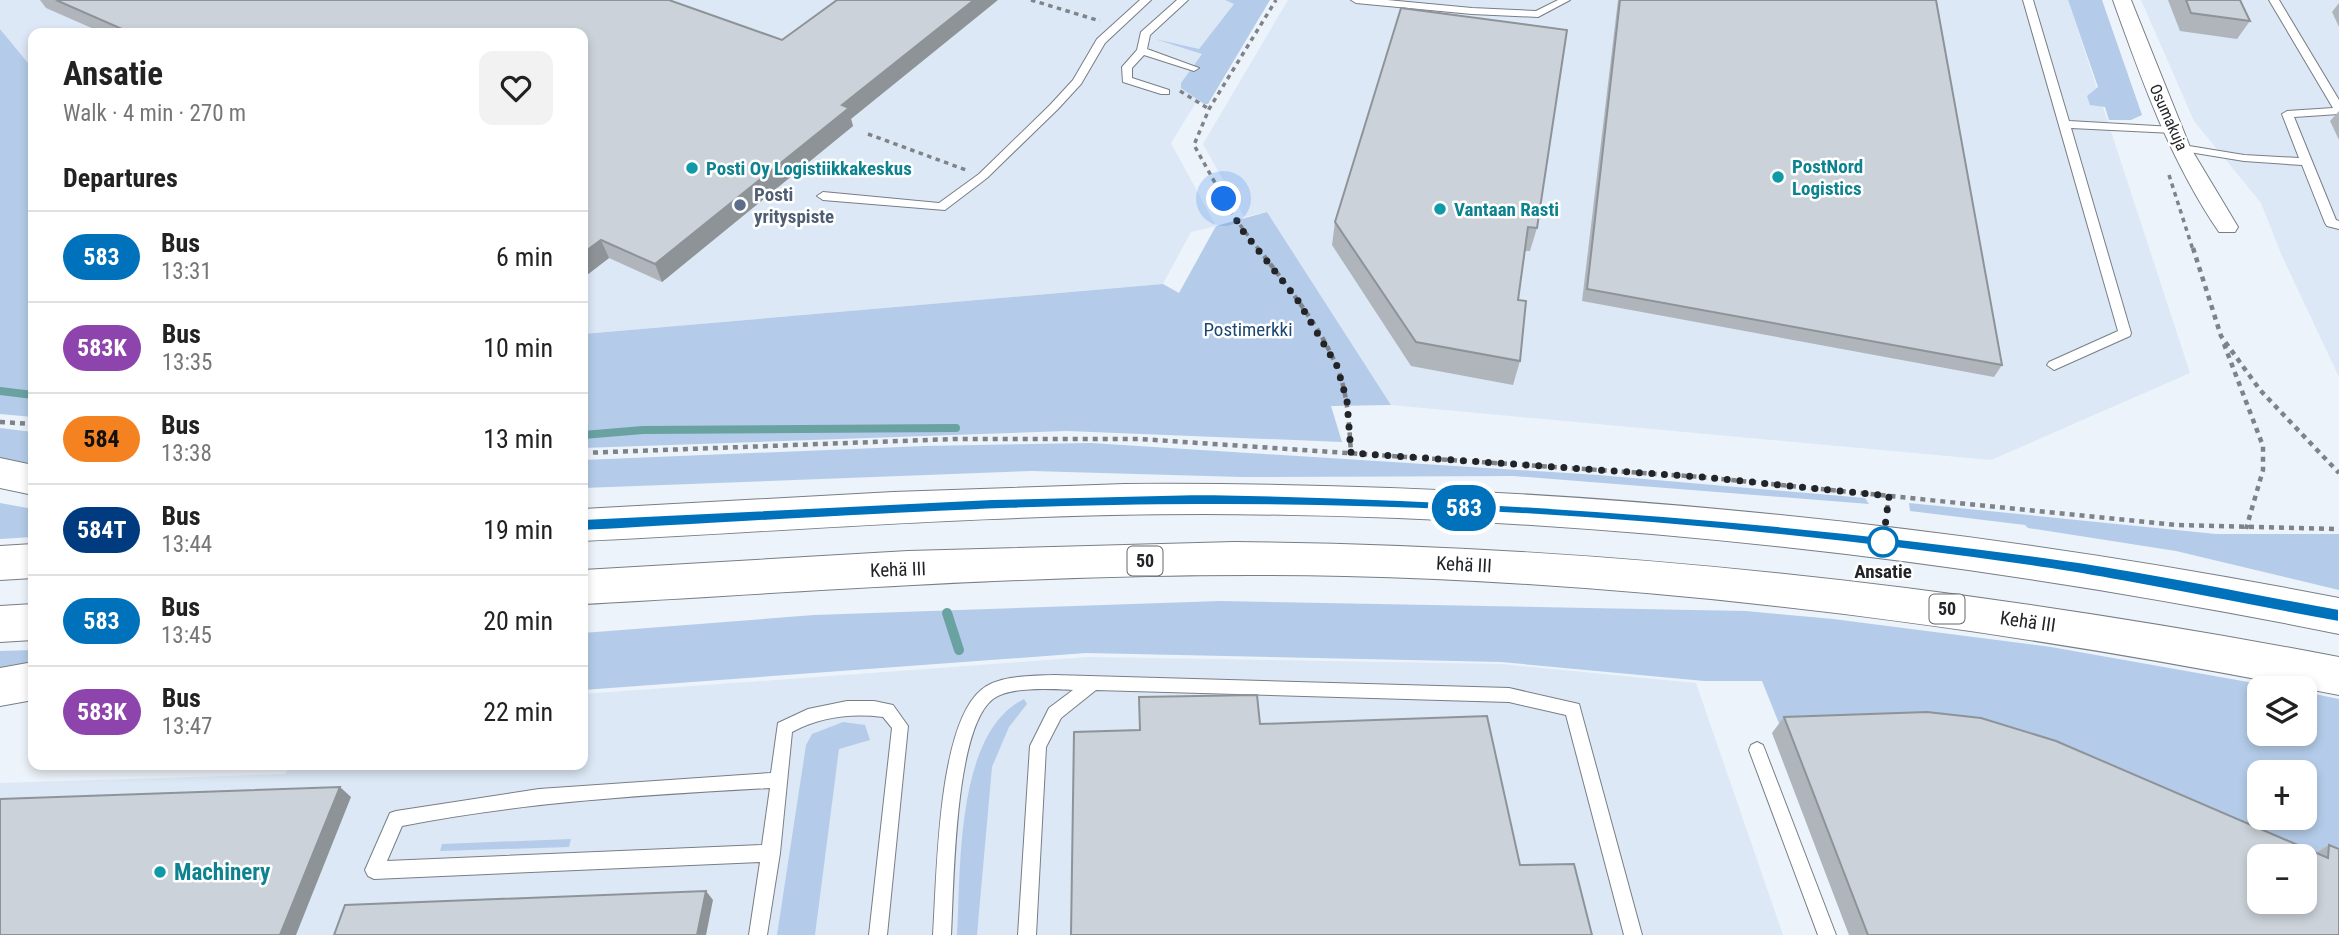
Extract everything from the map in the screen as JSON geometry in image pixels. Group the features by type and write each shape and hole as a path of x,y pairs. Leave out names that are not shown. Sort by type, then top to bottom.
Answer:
{"highway":[{"path":"0,473 28,479"},
{"path":"588,525 815,512 1202,499 1562,512 1794,531 2053,564 2339,616"},
{"path":"588,501 815,512"},
{"path":"0,563 28,561"},
{"name":"Kehä III","path":"588,587 739,577 1088,562 1345,561 1551,569 1858,596 2079,628 2339,676"},
{"path":"588,608 739,577"},
{"path":"0,624 28,622"},
{"path":"0,687 28,682"}],"street":[{"name":"Osumakuja","path":"2122,0 2170,135 2202,194 2227,227"}],"lane":[{"path":"823,196 941,207 983,176 1054,107 1077,82 1101,41 1146,0"},
{"path":"1166,92 1127,80 1127,67 1142,51 1146,34 1183,0"},
{"path":"1356,0 1472,11 1538,13 1565,0"},
{"path":"1472,11 1475,0"},
{"path":"2028,0 2125,333 2054,365"},
{"path":"2274,0 2339,110 2287,114 2332,223 2339,225"},
{"path":"1142,51 1194,68"},
{"path":"2066,124 2170,135 2244,158 2306,162"},
{"path":"1027,935 1038,746 1055,713 1093,683"},
{"path":"942,935 955,773 961,739 975,707 986,694 1020,684 1093,683 1509,695 1573,709 1633,935"},
{"path":"758,935 771,853 783,728 798,719 817,713 867,707 887,710 900,726 878,935"},
{"path":"1757,750 1827,935"},
{"path":"771,853 374,870 396,819 467,804 603,789 779,780"}],"path":[{"path":"1031,0 1105,22"},
{"path":"1276,0 1209,109 1194,145 1234,217 1297,299 1337,366 1347,401 1351,453"},
{"path":"1166,92 1180,90 1209,109"},
{"path":"2170,135 2221,336 2263,446 2263,470 2246,529"},
{"path":"2221,336 2260,390 2339,473"},
{"path":"0,422 28,424"},
{"path":"588,453 1062,437 1140,439 1702,477 2176,525 2246,529 2339,529"},
{"path":"1886,510 1889,496"}],"shaded area":[{"path":"0,0 1258,0 1171,143 1216,226 1191,232 1163,284 588,334 588,28 28,28 28,63 0,29"},
{"path":"1288,0 2068,0 2190,373 1991,460 1391,405 1267,212 1244,217 1203,144"},
{"path":"2141,0 2339,0 2339,377 2282,256 2261,203 2194,121"},
{"path":"1088,657 1501,664 1696,683 1783,935 0,935 0,783 285,774 287,770 588,770 588,694"}],"green space":[{"path":"1225,0 1270,0 1208,104 1204,104 1181,88 1181,83 1202,54 1155,39 1199,49 1234,4"},
{"path":"2068,0 2102,0 2142,115 2131,120 2109,120 2105,107 2090,105 2087,96 2098,87"},
{"path":"0,29 28,63 28,417 0,414"},
{"name":"Postimerkki","path":"1267,212 1391,405 1331,406 1342,442 1067,431 588,448 588,334 1163,284 1179,293 1216,226"},
{"path":"0,428 28,431 28,466 0,458"},
{"path":"1091,443 1598,475 1865,498 1869,504 1513,476 1242,477 1032,471 588,488 588,460 924,446"},
{"path":"0,503 28,508 28,537 0,539"},
{"path":"1909,503 2216,534 2339,534 2339,590 2176,551 2028,528 2025,525 1910,511"},
{"path":"1220,601 1746,611 1833,619 2051,647 2247,682 2247,746 2317,746 2317,694 2339,699 2339,869 2317,861 2317,844 2257,844 1780,726 1762,681 1704,681 1501,662 1086,653 588,690 588,633 814,615"},
{"path":"28,650 28,663 0,672 0,651"},
{"path":"1024,699 1027,704 1009,727 992,767 977,935 957,935 962,841 966,805 974,771 985,741 1001,716"},
{"path":"843,722 865,725 870,740 839,749 815,935 777,935 806,745 812,734"},
{"path":"571,839 569,847 440,851 442,844"}],"building":[{"name":"Posti Oy Logistiikkakeskus","path":"56,0 669,0 782,40 837,0 974,0 842,105 849,108 655,264 601,240 588,249 588,28 120,28"},
{"name":"PostNord Logistics","path":"1620,0 1936,0 2002,365 1587,289"},
{"path":"2186,0 2240,0 2250,21 2191,13"},
{"name":"Vantaan Rasti","path":"1401,8 1567,30 1537,228 1528,227 1518,300 1526,301 1520,361 1416,342 1335,222"},
{"path":"1257,695 1260,724 1487,716 1520,865 1574,864 1592,935 1071,935 1074,732 1140,730 1139,697"},
{"path":"1927,712 1981,718 2056,741 2247,823 2247,830 2263,830 2295,844 2247,844 2247,914 2317,914 2317,853 2328,858 2329,845 2339,849 2339,935 1868,935 1784,717"},
{"name":"Machinery","path":"340,787 280,935 0,935 0,799"},
{"path":"706,891 697,935 334,935 345,905"}],"waterway":[{"path":"0,391 28,394"},
{"path":"588,435 643,430 956,428"},
{"path":"947,613 959,650"}],"bus line":[{"name":"583","path":"588,525 1068,501 1202,499 1562,512 1794,531 2053,564 2339,616"}],"place":[{"name":"Posti Oy Logistiikkakeskus","path":"692,168"},
{"name":"PostNord Logistics","path":"1778,177"},
{"name":"Posti yrityspiste","path":"740,205"},
{"name":"Vantaan Rasti","path":"1440,209"},
{"name":"Ansatie","path":"1883,542"},
{"name":"Machinery","path":"160,872"}],"route":[{"path":"1224,199 1243,231 1297,299 1337,366 1347,401 1351,453 1702,477 1889,496 1883,542"}]}
